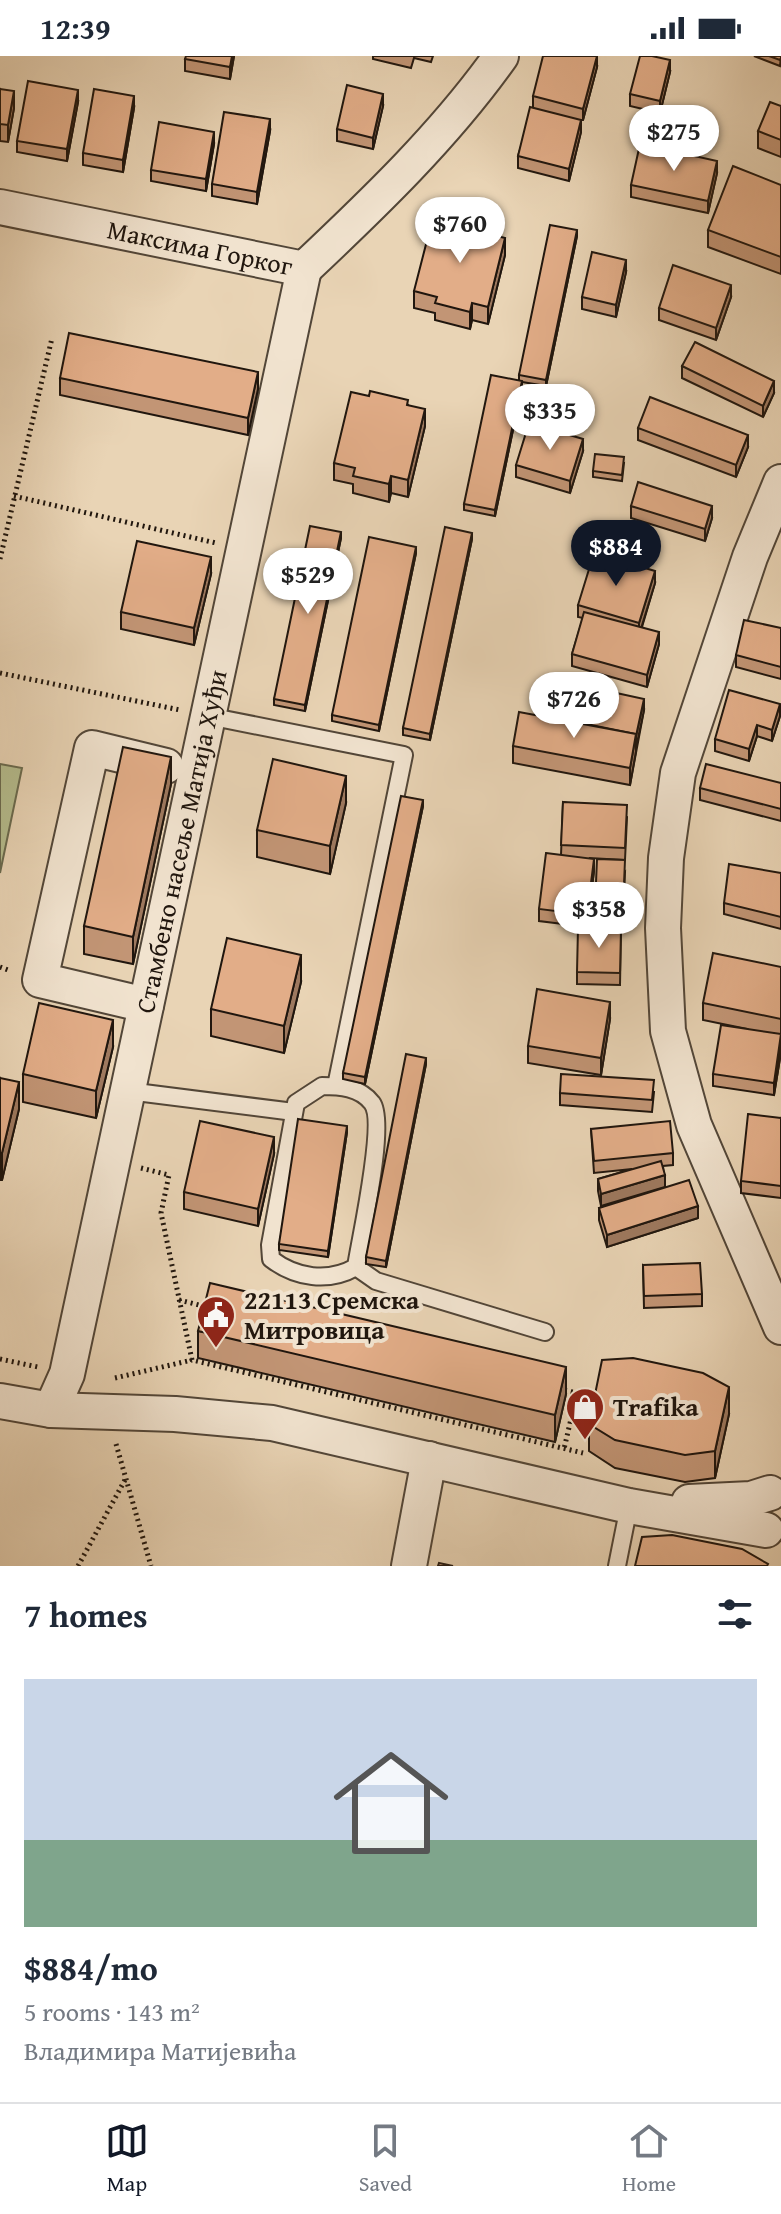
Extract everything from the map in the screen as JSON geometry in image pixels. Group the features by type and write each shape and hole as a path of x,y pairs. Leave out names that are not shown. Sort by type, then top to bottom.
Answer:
{"street":[{"name":"Максима Горког","path":"0,207 304,269 367,209 471,99 501,56"},
{"name":"Стамбено насеље Матија Хуђи","path":"51,1410 67,1374 304,269"},
{"path":"781,482 750,557 678,773 666,858 663,928 668,1031 694,1125 781,1327"},
{"path":"146,1005 40,980 92,748 196,773"},
{"path":"0,1401 51,1410 175,1414 272,1423 774,1541"},
{"path":"409,1566 429,1459"},
{"path":"629,1506 751,1499 776,1486"},
{"path":"774,1541 765,1511 776,1486"}],"lane":[{"path":"208,716 404,755 336,1086"},
{"path":"322,1086 350,1088 371,1101 377,1119 378,1131 356,1267 327,1278 283,1268 271,1259 270,1245 296,1103 322,1086"},
{"path":"128,1091 294,1112"},
{"path":"356,1267 376,1281 545,1332"},
{"path":"617,1566 629,1506"}],"path":[{"path":"0,559 52,338"},
{"path":"14,496 244,550"},
{"path":"0,673 208,716"},
{"path":"113,1162 169,1175 161,1213 192,1360 583,1453"},
{"path":"179,1300 225,1311"},
{"path":"546,1386 577,1393 564,1449"},
{"path":"107,1413 151,1566"},
{"path":"78,1566 126,1477"}],"green space":[{"path":"0,764 22,768 0,873"}],"building":[{"path":"186,56 232,56 230,67 185,59"},
{"path":"543,56 597,56 583,109 533,96"},
{"path":"640,56 670,60 660,101 630,94"},
{"path":"28,81 78,90 67,149 17,141"},
{"path":"347,85 383,94 373,138 337,129"},
{"path":"0,89 14,91 8,125 0,124"},
{"path":"94,89 134,96 123,160 83,153"},
{"path":"770,102 781,106 781,140 758,131"},
{"path":"530,107 581,120 569,169 518,156"},
{"path":"224,112 270,119 257,192 212,184"},
{"path":"159,122 214,132 206,179 151,170"},
{"path":"640,144 717,161 708,201 631,185"},
{"path":"733,166 781,185 781,257 708,230"},
{"path":"457,220 490,228 489,234 505,238 488,307 472,303 470,312 435,303 437,297 414,291 432,221 455,227"},
{"path":"550,225 577,230 546,380 519,375"},
{"path":"592,252 626,260 616,305 582,297"},
{"path":"673,265 731,285 716,328 659,308"},
{"path":"69,333 258,372 248,418 60,378"},
{"path":"695,342 774,381 763,406 682,366"},
{"path":"491,375 522,381 495,510 464,504"},
{"path":"370,391 408,400 407,405 425,409 408,480 391,476 389,484 353,476 355,468 334,463 351,392 369,396"},
{"path":"650,397 748,435 736,465 638,428"},
{"path":"529,423 583,439 570,481 516,465"},
{"path":"595,454 624,457 622,475 593,471"},
{"path":"638,482 712,506 705,529 631,506"},
{"path":"310,526 341,532 305,705 274,699"},
{"path":"445,527 472,533 430,734 403,728"},
{"path":"369,537 416,547 379,725 332,715"},
{"path":"137,541 211,557 194,628 121,612"},
{"path":"594,553 655,571 639,623 578,605"},
{"path":"584,612 659,632 647,675 572,654"},
{"path":"744,620 781,628 781,667 736,655"},
{"path":"598,689 644,699 636,736 591,725"},
{"path":"729,690 780,704 772,730 757,725 749,749 715,739"},
{"path":"519,712 636,734 630,768 513,746"},
{"path":"123,747 171,757 133,937 84,926"},
{"path":"273,759 346,776 330,846 257,830"},
{"path":"706,764 781,783 781,809 700,788"},
{"path":"401,796 423,800 365,1077 343,1073"},
{"path":"563,802 627,805 625,848 561,845"},
{"path":"546,853 594,859 587,915 539,909"},
{"path":"597,859 625,860 623,908 595,906"},
{"path":"729,864 781,873 781,917 724,903"},
{"path":"578,928 621,929 620,973 577,972"},
{"path":"227,938 301,955 284,1026 211,1009"},
{"path":"713,953 781,967 781,1019 703,1003"},
{"path":"537,989 610,1002 601,1058 528,1046"},
{"path":"39,1003 113,1020 96,1091 23,1074"},
{"path":"721,1025 781,1034 774,1083 713,1074"},
{"path":"406,1054 426,1058 386,1261 366,1257"},
{"path":"561,1074 654,1080 652,1100 560,1093"},
{"path":"0,1078 19,1082 2,1153 0,1153"},
{"path":"748,1114 781,1118 781,1186 741,1181"},
{"path":"298,1119 347,1126 328,1251 279,1244"},
{"path":"200,1121 274,1137 258,1209 184,1192"},
{"path":"670,1121 673,1153 594,1161 591,1129"},
{"path":"661,1161 665,1175 601,1194 598,1179"},
{"path":"689,1180 698,1206 607,1235 599,1208"},
{"path":"700,1263 702,1294 644,1296 643,1265"},
{"path":"210,1283 566,1367 555,1415 198,1331"},
{"path":"633,1358 703,1373 729,1387 715,1451 685,1455 615,1440 589,1424 602,1360"},
{"path":"672,1535 742,1549 768,1564 635,1566 642,1537"}],"place":[{"name":"22113 Сремска Митровица","path":"216,1349"},
{"name":"Trafika","path":"585,1441"}]}
